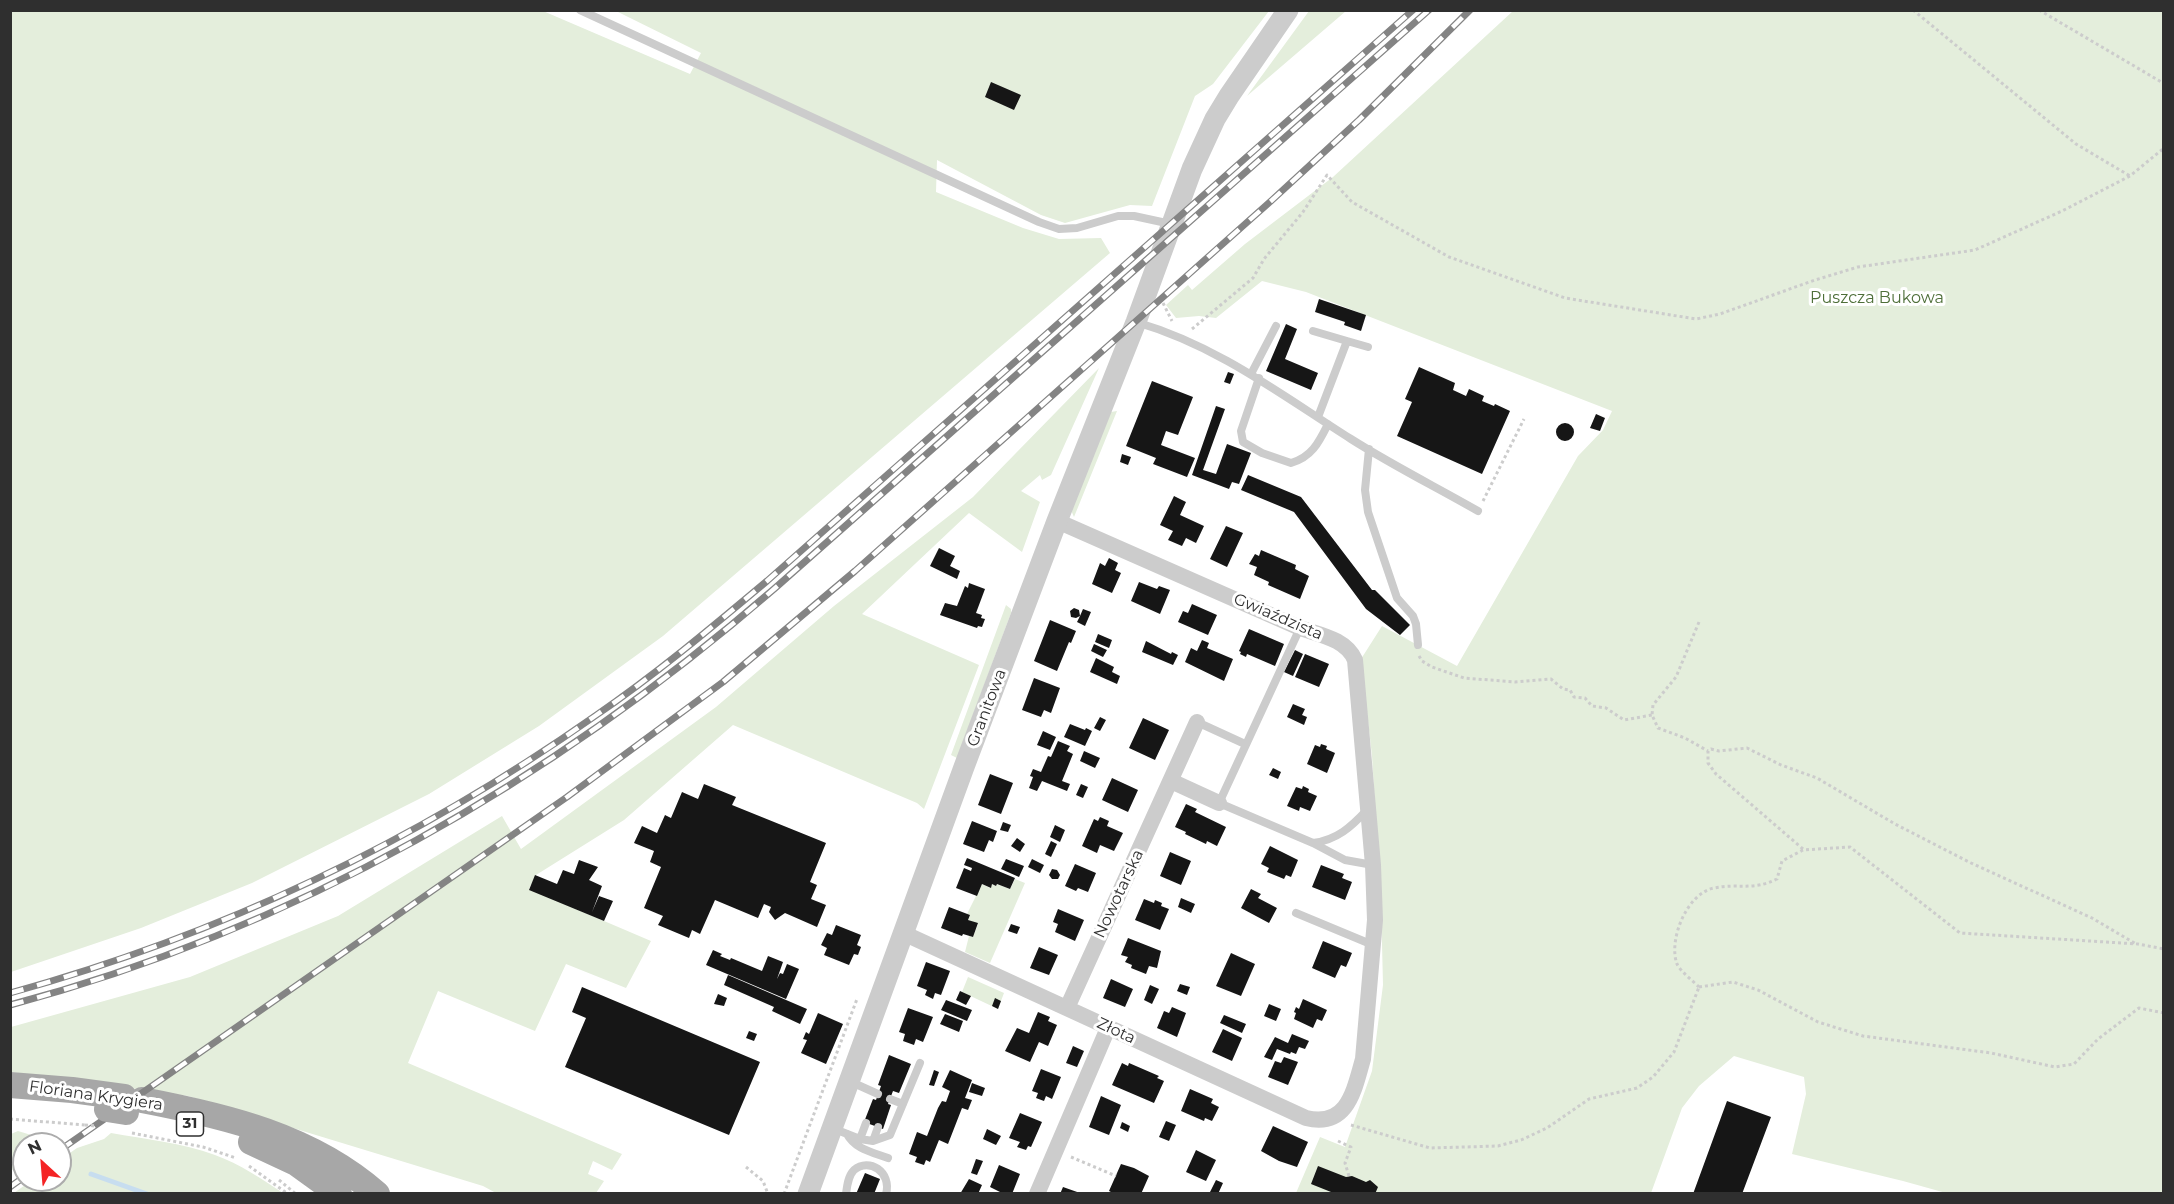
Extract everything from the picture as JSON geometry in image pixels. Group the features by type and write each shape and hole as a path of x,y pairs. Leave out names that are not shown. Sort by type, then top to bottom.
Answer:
{"main road":[{"name":"Floriana Krygiera","path":"10,1085 72,1090 126,1110 197,1125 252,1142 296,1163 339,1194"},
{"name":"Floriana Krygiera","path":"10,1103 218,1116 300,1144 339,1165 376,1194"}],"street":[{"name":"Granitowa","path":"808,1194 839,1131 849,1081 903,933 1192,169 1215,119 1243,73 1288,10"},
{"name":"Gwiaździsta","path":"1057,521 1300,628 1341,643 1351,651 1355,660 1373,865 1375,920 1363,1059 1348,1100 1341,1111 1331,1119"},
{"name":"Nowotarska","path":"1067,1008 1197,722"},
{"path":"1171,781 1219,802"},
{"name":"Złota","path":"903,933 1302,1116 1319,1120 1331,1119"},
{"path":"1037,1194 1108,1028"}],"lane":[{"path":"580,10 1059,229 1077,228 1118,216 1134,216 1171,224"},
{"path":"1136,322 1166,331 1255,376 1369,449 1478,511"},
{"path":"1276,326 1255,376 1241,431 1243,442 1262,453 1291,462 1297,461 1312,452 1328,424"},
{"path":"1313,331 1368,347"},
{"path":"1318,417 1347,340"},
{"path":"1369,449 1365,490 1368,512 1395,593 1413,616 1418,645"},
{"path":"1300,628 1219,802 1313,843 1345,860 1373,865"},
{"path":"1197,722 1245,744"},
{"path":"1313,843 1326,842 1335,838 1349,829 1368,810"},
{"path":"1296,913 1373,946"},
{"path":"839,1131 873,1141 890,1135 920,1062"},
{"path":"849,1081 876,1096"},
{"path":"890,1099 903,1104"},
{"path":"860,1139 866,1123"},
{"path":"873,1141 878,1127"},
{"path":"839,1131 861,1149 888,1158"},
{"path":"846,1194 850,1177 855,1169 864,1166 880,1170 886,1176 888,1183 886,1194"}],"path":[{"path":"1913,10 2076,144 2130,176"},
{"path":"2039,10 2163,83"},
{"path":"1181,338 1253,278 1264,259 1303,212 1327,175 1352,202 1449,257 1565,298 1696,319 1720,314 1857,267 1975,250 2062,211 2130,176 2163,148"},
{"path":"1478,511 1524,419"},
{"path":"1699,622 1676,677 1653,705 1652,715 1658,728 1685,738 1708,751 1747,748 1781,765 1817,778 1895,824 1971,863 2092,918 2138,944"},
{"path":"1418,645 1422,661 1432,667 1464,678 1500,679 1515,682 1551,679 1563,690 1570,690 1574,697 1585,698 1592,706 1606,708 1624,720 1652,715"},
{"path":"1708,751 1708,763 1716,774 1803,850"},
{"path":"1699,987 1678,965 1674,941 1683,915 1698,897 1712,888 1762,886 1777,879 1782,861 1803,850 1850,847 1960,933 2138,944 2163,949"},
{"path":"1699,987 1733,982 1758,990 1818,1022 1863,1036 1992,1053 2055,1067 2074,1064 2098,1039 2139,1008 2163,1013"},
{"path":"1331,1119 1430,1148 1498,1146 1521,1140 1547,1128 1589,1099 1637,1088 1653,1077 1674,1052 1699,987"},
{"path":"784,1194 860,992"},
{"path":"126,1110 190,1143 243,1161 288,1194"},
{"path":"10,1119 85,1125"},
{"path":"1338,1141 1351,1147 1346,1163 1349,1176"},
{"path":"1065,1159 1068,1160 1070,1157 1116,1176"},
{"path":"746,1167 763,1181 768,1194"}],"green space":[{"path":"10,11 543,11 690,74 701,53 616,11 1269,11 1213,84 1195,96 1152,206 1130,205 1065,223 1041,215 937,160 936,192 1023,228 1059,239 1101,238 1110,253 663,636 539,726 429,794 252,883 141,928 11,972"},
{"path":"1309,11 1346,11 1247,96"},
{"name":"Puszcza Bukowa","path":"1513,11 2163,11 2163,1193 1946,1193 1792,1154 1806,1094 1804,1077 1734,1056 1699,1086 1682,1108 1651,1193 1296,1193 1320,1137 1345,1147 1372,1071 1383,985 1381,903 1372,756 1361,659 1382,626 1457,666 1578,456 1603,430 1612,411 1306,292 1262,281 1216,318 1199,316 1176,318 1166,305 1188,285 1192,290 1245,244 1333,177"},
{"path":"1099,368 1051,475 1042,480 1040,475 1021,491 1040,502 1022,552 969,513 862,614 979,665 924,809 917,803 733,725 624,820 536,875 529,889 651,941 626,988 566,964 535,1031 438,991 408,1063 622,1154 612,1170 593,1161 588,1174 604,1181 596,1193 496,1193 483,1186 188,1096 11,1072 11,1027 190,977 338,916 502,816 521,849 716,707 834,606 973,497"},
{"path":"1117,411 1074,517 1071,510 1111,412"},
{"path":"1006,605 1011,609 1011,613 957,758 951,755"},
{"path":"1015,879 1025,883 990,963 965,952 969,936 973,937 978,924 968,920 970,915 967,914 982,884 990,888 992,884 996,886 997,884 1010,889"},
{"path":"968,977 1004,993 998,1009 962,992"},
{"path":"111,1133 177,1144 202,1151 242,1167 283,1193 14,1193 72,1192 72,1152 104,1139"},
{"path":"11,1134 12,1134 11,1171"}],"building":[{"path":"991,82 1021,95 1014,110 985,97"},
{"path":"1319,299 1366,315 1361,331 1344,325 1345,322 1315,312"},
{"path":"1286,324 1297,329 1285,359 1318,373 1311,390 1266,371"},
{"path":"1419,367 1455,383 1453,390 1466,396 1469,389 1484,396 1482,401 1510,411 1482,474 1397,436 1412,402 1405,399"},
{"path":"1228,372 1234,374 1230,384 1224,382"},
{"path":"1152,381 1193,397 1178,435 1166,431 1161,445 1195,458 1187,477 1153,464 1156,458 1126,446"},
{"path":"1216,406 1225,409 1203,470 1216,474 1227,444 1251,453 1239,484 1232,482 1229,489 1192,475"},
{"path":"1596,414 1605,418 1600,431 1590,428"},
{"path":"1565,423 1571,426 1574,432 1571,438 1565,441 1559,438 1556,432 1559,426"},
{"path":"1122,454 1131,457 1128,465 1120,462"},
{"path":"1248,475 1301,497 1372,590 1375,590 1410,625 1400,635 1366,609 1294,512 1241,490"},
{"path":"1174,496 1186,502 1180,515 1204,526 1196,543 1186,538 1182,546 1168,540 1173,531 1160,525"},
{"path":"1226,526 1243,533 1227,567 1210,559"},
{"path":"939,548 955,556 950,566 960,571 957,579 930,566"},
{"path":"1261,550 1296,565 1295,569 1309,576 1300,599 1268,585 1269,582 1254,575 1257,567 1249,564 1255,554 1259,556"},
{"path":"1109,558 1118,563 1115,570 1121,573 1112,593 1092,584 1100,563 1105,566"},
{"path":"1139,582 1157,589 1159,586 1170,590 1160,614 1131,601"},
{"path":"969,583 985,589 976,613 985,619 982,627 977,628 940,615 945,603 957,606 965,586 968,588"},
{"path":"1192,604 1217,615 1208,635 1178,622 1183,611 1188,613"},
{"path":"1074,608 1079,610 1080,616 1076,618 1071,617 1070,611"},
{"path":"1083,609 1091,612 1085,626 1077,622"},
{"path":"1050,620 1076,631 1057,671 1034,661"},
{"path":"1249,629 1284,644 1275,666 1247,654 1246,657 1240,654 1239,651"},
{"path":"1098,634 1112,640 1109,648 1095,642"},
{"path":"1202,640 1209,643 1207,648 1233,659 1224,681 1185,662 1191,648 1197,651"},
{"path":"1146,641 1171,654 1172,652 1178,655 1173,665 1142,652"},
{"path":"1094,644 1107,650 1103,657 1091,651"},
{"path":"1295,650 1303,654 1293,676 1284,672"},
{"path":"1305,654 1329,664 1319,687 1295,677"},
{"path":"1096,658 1114,667 1112,672 1120,676 1117,684 1090,672"},
{"path":"1034,678 1060,688 1051,713 1044,710 1041,717 1022,710"},
{"path":"1293,704 1305,709 1302,715 1307,717 1304,725 1287,717"},
{"path":"1100,717 1106,720 1100,731 1094,728"},
{"path":"1143,718 1169,730 1155,760 1129,748"},
{"path":"1070,724 1092,731 1085,746 1064,737"},
{"path":"1043,731 1056,737 1050,750 1037,745"},
{"path":"1058,741 1070,746 1067,751 1073,754 1062,781 1070,784 1067,791 1042,781 1037,791 1029,788 1033,769 1041,772"},
{"path":"1321,744 1335,753 1327,773 1307,764 1315,745 1320,747"},
{"path":"1084,751 1100,758 1095,768 1080,761"},
{"path":"1273,768 1281,772 1278,779 1269,775"},
{"path":"990,774 1013,783 1001,814 978,805"},
{"path":"1112,778 1138,790 1128,812 1102,800"},
{"path":"704,784 736,797 732,805 826,843 810,882 817,885 811,899 826,905 817,927 785,913 775,920 769,912 771,907 764,904 758,918 715,900 700,934 692,930 689,938 658,925 663,916 644,908 661,867 650,862 654,851 634,843 642,826 657,833 665,815 671,818 682,792 698,799"},
{"path":"1081,784 1088,787 1083,798 1076,795"},
{"path":"1303,786 1309,789 1308,792 1317,796 1310,811 1300,807 1299,811 1287,806 1296,787 1302,789"},
{"path":"1186,804 1197,809 1195,812 1226,827 1217,846 1207,841 1206,844 1175,827"},
{"path":"1100,817 1109,821 1107,826 1123,833 1114,851 1100,845 1097,853 1082,846 1094,819 1098,821"},
{"path":"972,821 997,831 993,842 989,840 984,852 963,844"},
{"path":"1003,822 1011,825 1008,832 1000,830"},
{"path":"1055,825 1065,830 1060,842 1050,837"},
{"path":"1017,838 1025,844 1020,852 1011,846"},
{"path":"1051,841 1057,844 1051,857 1045,854"},
{"path":"1270,846 1298,860 1291,877 1286,875 1284,879 1267,872 1269,868 1261,864"},
{"path":"1170,852 1191,861 1181,885 1160,876"},
{"path":"967,858 1015,878 1010,889 997,884 996,886 992,884 991,888 982,884 977,896 956,888 964,868 971,871 972,868 964,865"},
{"path":"1006,859 1024,866 1019,877 1001,869"},
{"path":"1032,859 1044,865 1040,873 1028,867"},
{"path":"579,860 598,867 589,880 602,886 592,912 599,896 613,901 604,921 529,890 535,875 557,884 563,870 574,874"},
{"path":"1075,864 1096,873 1088,892 1078,888 1076,891 1065,886"},
{"path":"1321,865 1344,874 1342,878 1352,882 1345,900 1312,887"},
{"path":"1052,869 1057,870 1060,875 1058,879 1052,879 1049,875"},
{"path":"1251,889 1261,894 1258,898 1277,908 1269,923 1241,908"},
{"path":"1181,898 1195,904 1191,913 1178,907"},
{"path":"1144,899 1154,903 1155,900 1162,903 1161,906 1169,909 1160,930 1135,920"},
{"path":"949,907 970,915 968,920 978,923 973,937 963,934 962,936 941,928"},
{"path":"1058,909 1084,920 1075,941 1055,932 1058,924 1053,922"},
{"path":"1011,924 1020,927 1017,934 1008,931"},
{"path":"836,925 861,935 857,945 861,947 858,955 854,954 849,965 824,955 827,948 821,945 827,933 832,935"},
{"path":"1128,938 1161,951 1157,968 1149,966 1146,974 1131,968 1132,965 1125,962 1128,957 1121,955"},
{"path":"1323,941 1352,953 1346,967 1341,965 1335,978 1312,968"},
{"path":"1039,947 1058,955 1049,975 1030,968"},
{"path":"713,950 722,954 720,956 730,960 731,958 762,971 768,956 783,962 777,979 780,973 783,974 787,964 799,969 786,999 706,965"},
{"path":"1231,953 1255,964 1241,996 1216,986"},
{"path":"926,962 950,971 941,995 935,993 933,999 925,995 927,990 917,986"},
{"path":"728,975 807,1009 800,1024 772,1011 774,1007 724,985"},
{"path":"1111,979 1133,989 1125,1007 1103,998"},
{"path":"1180,984 1190,987 1187,995 1177,991"},
{"path":"1150,985 1159,989 1152,1004 1144,1000"},
{"path":"582,987 760,1062 729,1135 565,1067 586,1018 572,1012"},
{"path":"960,991 971,996 966,1005 956,1000"},
{"path":"718,994 727,998 724,1006 714,1004"},
{"path":"995,998 1001,1001 998,1009 992,1006"},
{"path":"1303,999 1327,1010 1322,1021 1317,1019 1313,1028 1294,1019 1296,1007 1299,1009"},
{"path":"946,1000 972,1010 967,1021 941,1010"},
{"path":"1269,1004 1281,1009 1276,1021 1264,1016"},
{"path":"1172,1007 1186,1013 1177,1037 1157,1028 1164,1011 1169,1013"},
{"path":"908,1008 933,1017 923,1042 916,1039 914,1045 903,1041 905,1034 899,1032"},
{"path":"1038,1012 1050,1017 1048,1021 1057,1025 1048,1046 1039,1042 1030,1062 1005,1051 1017,1028 1029,1033"},
{"path":"818,1013 843,1024 826,1064 801,1053 807,1040 803,1039 806,1032 809,1034"},
{"path":"945,1014 963,1021 959,1032 940,1024"},
{"path":"1224,1015 1246,1024 1242,1033 1220,1023"},
{"path":"1223,1029 1242,1038 1232,1061 1212,1052"},
{"path":"749,1031 757,1034 754,1041 746,1038"},
{"path":"1292,1034 1309,1041 1305,1049 1299,1047 1296,1054 1291,1052 1290,1054 1277,1049 1272,1060 1264,1057 1275,1037 1288,1043"},
{"path":"1073,1046 1084,1051 1077,1067 1066,1063"},
{"path":"889,1055 911,1064 899,1093 893,1091 883,1129 864,1122 873,1099 876,1100 881,1086 878,1085"},
{"path":"1284,1057 1298,1062 1288,1085 1268,1077 1275,1061 1281,1063"},
{"path":"1122,1063 1128,1066 1129,1063 1159,1076 1157,1078 1164,1081 1154,1103 1112,1085"},
{"path":"1041,1069 1061,1077 1052,1099 1046,1096 1044,1101 1036,1098 1038,1093 1032,1091"},
{"path":"934,1070 939,1072 934,1086 929,1085"},
{"path":"950,1070 972,1080 965,1098 972,1100 968,1110 962,1108 948,1144 939,1140 930,1162 926,1160 924,1165 915,1162 917,1157 909,1154 917,1132 927,1136 938,1108 942,1101 946,1102 950,1091 942,1087"},
{"path":"972,1083 985,1088 982,1096 969,1092"},
{"path":"1190,1089 1213,1099 1211,1103 1219,1107 1212,1121 1205,1118 1204,1121 1181,1111"},
{"path":"1101,1096 1121,1105 1109,1135 1089,1127"},
{"path":"1727,1101 1771,1117 1742,1194 1693,1194"},
{"path":"1020,1113 1042,1122 1031,1147 1028,1146 1026,1150 1017,1147 1020,1142 1009,1138"},
{"path":"1166,1121 1176,1125 1169,1141 1159,1137"},
{"path":"1122,1122 1130,1126 1128,1132 1120,1128"},
{"path":"1273,1126 1308,1142 1297,1167 1279,1161 1261,1151"},
{"path":"987,1129 1001,1136 996,1145 983,1139"},
{"path":"1196,1150 1216,1160 1206,1181 1186,1172"},
{"path":"976,1159 983,1161 977,1175 971,1173"},
{"path":"1121,1164 1149,1176 1141,1194 1115,1194 1109,1191"},
{"path":"999,1165 1020,1174 1012,1194 1004,1194 990,1187"},
{"path":"1318,1166 1346,1177 1352,1176 1366,1182 1370,1180 1378,1187 1375,1194 1330,1194 1331,1192 1311,1184"},
{"path":"865,1173 880,1179 874,1194 856,1194"},
{"path":"969,1179 982,1185 978,1194 960,1194"},
{"path":"1216,1180 1223,1183 1218,1194 1213,1194 1210,1192"},
{"path":"1063,1187 1080,1193 1080,1194 1060,1194"}],"waterway":[{"path":"91,1174 147,1194"}],"railway":[{"path":"10,993 88,970 165,943 314,880 458,804 595,716 661,668 767,581 1413,10"},
{"path":"10,1005 116,973 218,935 318,891 416,840 510,785 601,724 689,659 774,589 1429,10"},
{"path":"72,1142 567,797 723,682 855,571 1271,201 1359,120 1470,10"}]}
